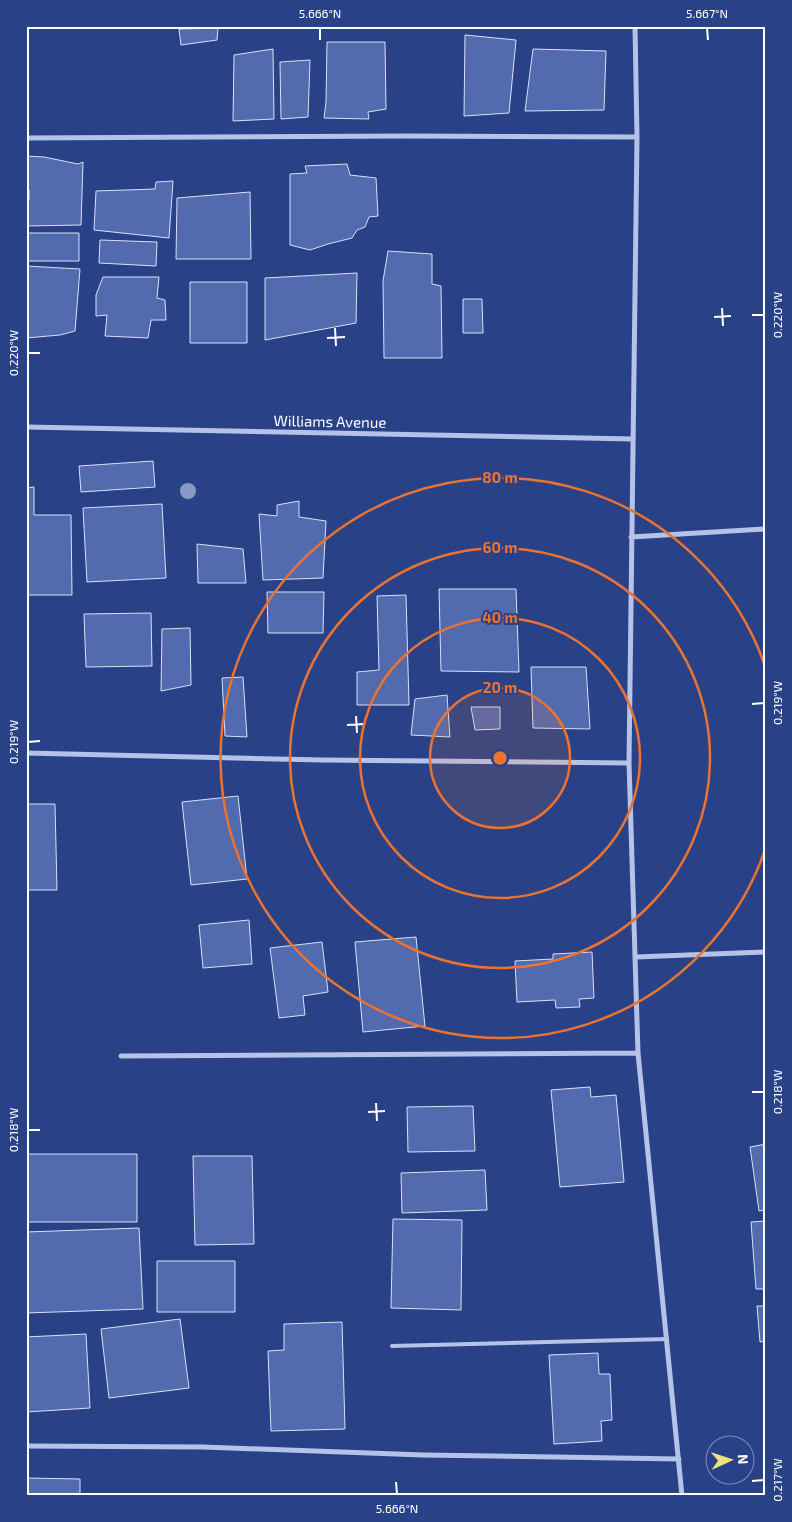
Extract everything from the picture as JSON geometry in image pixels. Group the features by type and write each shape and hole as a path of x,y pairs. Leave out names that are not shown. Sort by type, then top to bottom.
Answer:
{"street":[{"path":"635,26 637,137 629,763 631,864 636,957 638,1053 682,1496"},
{"path":"26,138 637,137"},
{"name":"Williams Avenue","path":"26,428 633,439"},
{"path":"631,537 766,529"},
{"path":"26,753 322,760 629,763"},
{"path":"636,957 766,952"},
{"path":"121,1056 638,1053"},
{"path":"26,1446 203,1447 423,1455 678,1459"}],"lane":[{"path":"392,1346 667,1339"}],"building":[{"path":"218,28 217,40 181,45 179,29"},
{"path":"465,35 516,40 509,113 464,116"},
{"path":"327,42 385,42 386,109 368,112 369,119 324,118"},
{"path":"273,49 274,119 233,121 234,55"},
{"path":"533,49 606,51 604,110 525,111"},
{"path":"310,60 308,117 281,119 280,62"},
{"path":"26,156 44,157 78,164 83,162 81,225 26,226 26,200 29,200 29,190 26,190"},
{"path":"347,164 350,175 376,178 378,216 369,217 365,227 357,230 352,238 310,250 290,245 290,174 307,173 305,166"},
{"path":"173,181 169,238 94,230 96,191 155,189 156,182"},
{"path":"250,192 251,259 176,259 177,198"},
{"path":"26,233 79,233 79,261 26,261"},
{"path":"100,240 157,242 156,266 99,263"},
{"path":"388,251 432,254 432,284 441,286 442,358 384,358 383,281"},
{"path":"26,266 80,269 75,331 60,335 26,338"},
{"path":"357,273 356,323 265,340 265,278"},
{"path":"103,277 159,277 157,298 165,300 166,320 151,320 148,338 105,336 107,315 96,316 96,295"},
{"path":"190,282 247,282 247,343 190,343"},
{"path":"463,299 482,299 483,333 463,333"},
{"path":"153,461 155,487 81,492 79,466"},
{"path":"34,487 34,515 71,515 72,595 26,595 26,488"},
{"path":"299,501 299,517 326,521 323,578 263,580 259,514 277,516 277,505"},
{"path":"162,504 166,578 87,582 83,508"},
{"path":"197,544 243,549 246,583 198,583"},
{"path":"439,589 516,589 519,672 441,671"},
{"path":"267,592 324,592 323,633 268,633"},
{"path":"406,595 409,705 357,705 357,672 379,670 377,596"},
{"path":"151,613 152,666 86,667 84,614"},
{"path":"190,628 191,685 161,691 162,629"},
{"path":"531,667 586,667 590,729 533,728"},
{"path":"243,677 247,737 225,736 222,678"},
{"path":"447,695 450,737 411,735 415,699"},
{"path":"471,707 500,707 500,729 475,730"},
{"path":"238,796 247,879 191,885 182,802"},
{"path":"26,804 55,804 57,890 26,890"},
{"path":"249,920 252,964 203,968 199,925"},
{"path":"416,937 425,1026 363,1032 355,942"},
{"path":"322,942 328,992 303,996 305,1015 279,1018 270,948"},
{"path":"592,952 594,998 579,999 580,1007 556,1008 555,1000 517,1002 515,961 553,959 553,954"},
{"path":"590,1087 591,1097 616,1095 624,1182 560,1187 551,1090"},
{"path":"473,1106 475,1151 408,1152 407,1107"},
{"path":"766,1144 766,1210 759,1211 750,1147"},
{"path":"26,1154 137,1154 137,1222 26,1222"},
{"path":"193,1156 252,1156 254,1244 195,1245"},
{"path":"485,1170 487,1210 402,1213 401,1173"},
{"path":"393,1219 462,1220 461,1310 391,1308"},
{"path":"766,1221 766,1289 756,1289 751,1222"},
{"path":"139,1228 143,1309 26,1313 26,1232"},
{"path":"157,1261 235,1261 235,1312 157,1312"},
{"path":"757,1306 766,1306 766,1341 760,1342"},
{"path":"180,1319 189,1388 109,1398 101,1329"},
{"path":"342,1322 345,1429 271,1431 268,1351 284,1350 284,1324"},
{"path":"86,1334 90,1408 26,1412 26,1337"},
{"path":"598,1353 599,1374 610,1374 612,1420 601,1421 602,1441 554,1444 549,1355"},
{"path":"26,1478 80,1479 80,1496 26,1496"}]}
